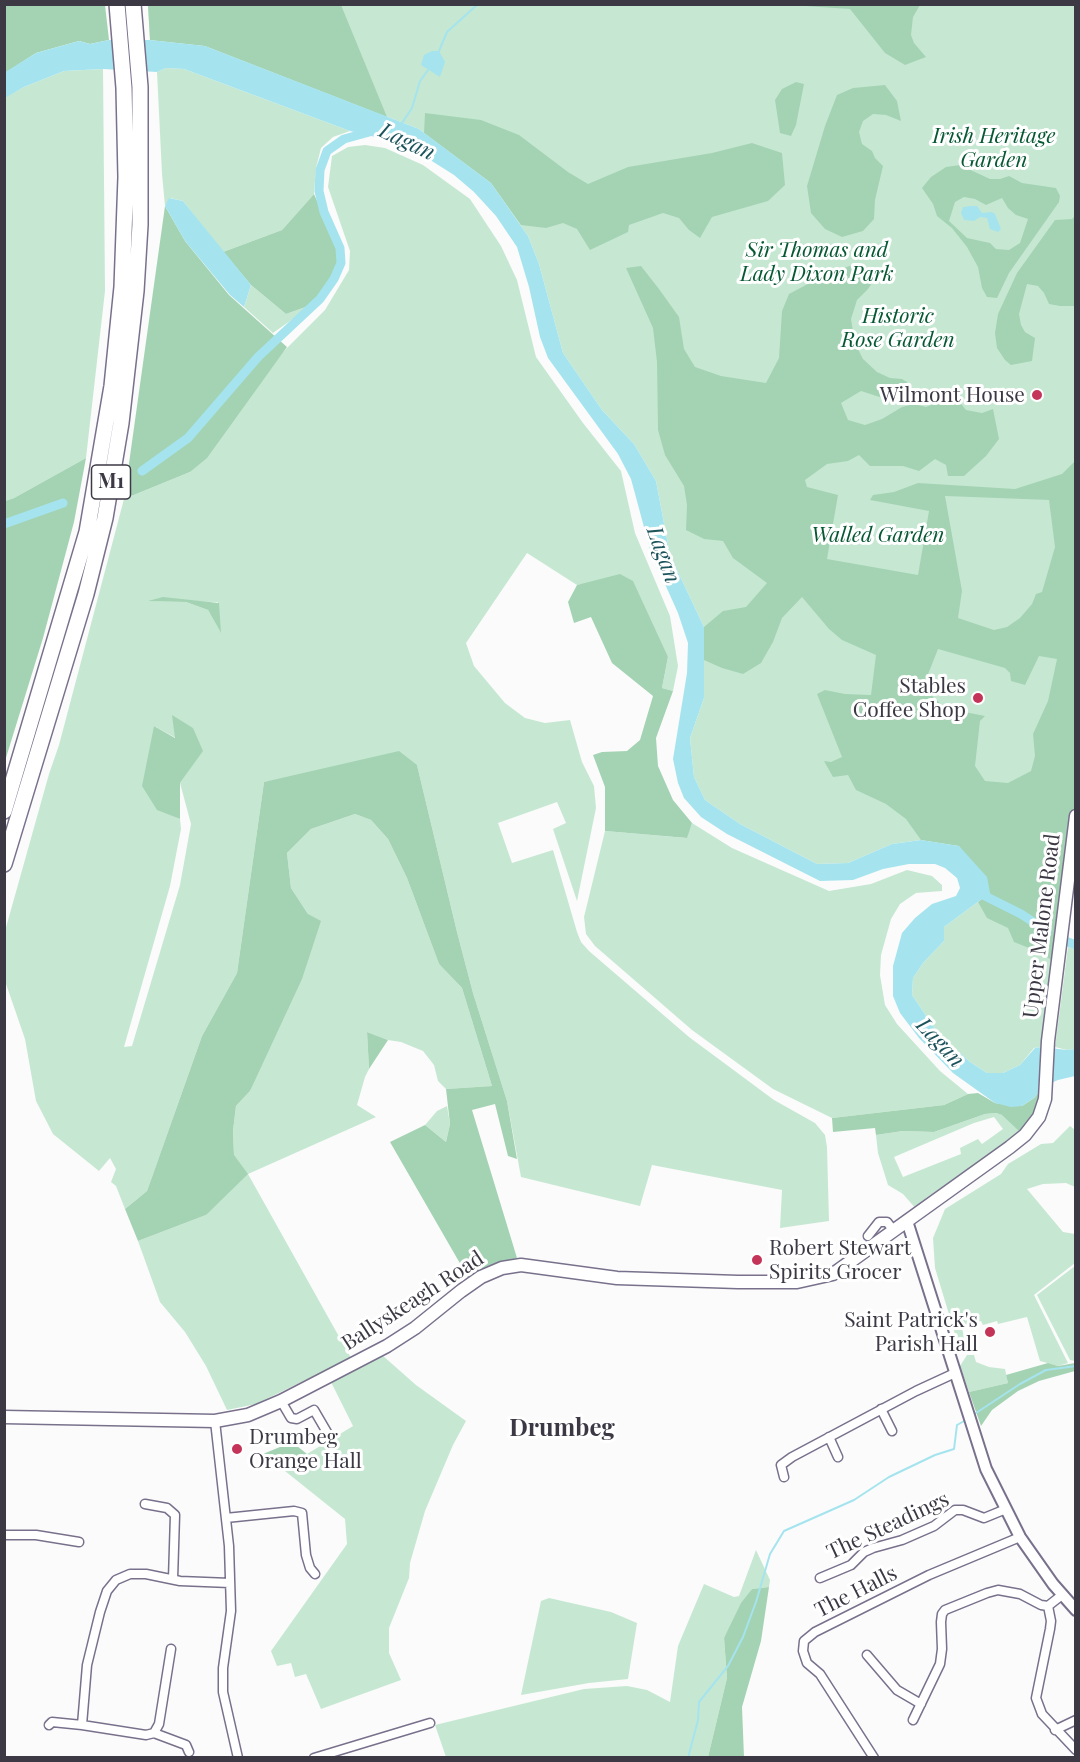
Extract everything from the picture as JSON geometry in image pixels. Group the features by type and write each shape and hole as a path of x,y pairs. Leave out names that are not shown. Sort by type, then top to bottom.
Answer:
{"highway":[{"name":"M1","path":"4,864 86,594 105,518 123,412 136,291 140,202 140,87 126,11"},
{"name":"M1","path":"4,811 84,541 104,439 115,356 123,267 126,177 124,88 126,11"}],"main road":[{"name":"Upper Malone Road","path":"907,1221 1025,1136 1039,1117 1045,1099 1048,1041 1076,816"},
{"name":"Ballyskeagh Road","path":"4,1417 215,1421 248,1415 281,1401 387,1346 415,1328 481,1277 502,1268 521,1265 617,1278 797,1282 833,1274 907,1221"}],"street":[{"path":"907,1221 986,1468 1020,1537 1062,1595 1076,1610"},
{"path":"868,1236 879,1222 887,1222 894,1231"},
{"path":"784,1477 781,1465 916,1390 955,1373"},
{"path":"281,1401 291,1418 297,1419 314,1410 328,1434"},
{"path":"881,1409 892,1431"},
{"path":"215,1421 229,1546 231,1611 223,1668 223,1692 238,1758"},
{"path":"829,1437 838,1456"},
{"path":"145,1504 167,1508 175,1515 173,1579"},
{"name":"The Steadings","path":"820,1578 851,1565 864,1552 934,1527 955,1510 963,1510 984,1518 1006,1509"},
{"path":"226,1518 294,1511 302,1513 306,1555 310,1568 315,1574"},
{"path":"4,1535 36,1535 80,1542"},
{"name":"The Halls","path":"874,1758 820,1674 807,1663 803,1651 804,1641 815,1632 929,1575 1020,1537"},
{"path":"82,1725 87,1665 107,1591 116,1580 130,1574 146,1574 207,1583 230,1583"},
{"path":"913,1720 940,1664 942,1614 945,1610 998,1590 1020,1594 1041,1605 1048,1606 1062,1595"},
{"path":"1048,1606 1050,1629 1036,1698 1042,1714 1076,1750"},
{"path":"154,1733 159,1724 171,1649"},
{"path":"867,1655 897,1690 921,1704"},
{"path":"1055,1730 1076,1720"},
{"path":"49,1725 52,1722 146,1735 154,1733 186,1745 189,1752"},
{"path":"314,1758 430,1723"}],"green space":[{"path":"4,5 105,5 109,40 90,44 79,41 36,53 5,73"},
{"name":"Sir Thomas and Lady Dixon Park","path":"148,5 1075,5 1075,809 1066,863 1059,950 1041,1047 1034,1048 1020,1065 1003,1073 987,1073 970,1062 937,1032 912,995 913,978 923,963 944,941 944,927 990,893 959,846 921,840 892,844 848,863 817,864 740,824 705,800 694,777 690,738 704,698 704,627 670,555 656,481 634,444 602,410 563,353 539,264 528,236 491,183 419,129 205,46 150,40"},
{"path":"148,5 341,5 387,117 205,46 150,40"},
{"path":"790,5 920,5 913,17 911,35 914,43 926,57 905,65 885,53 850,9"},
{"path":"166,68 184,69 350,131 333,137 321,148 316,168 314,194 282,230 223,252 183,201 170,198 165,206 157,72"},
{"path":"103,69 105,291 86,458 5,501 4,98 24,87 64,71"},
{"path":"796,82 804,84 796,125 791,136 780,133 775,100 782,89"},
{"path":"885,85 897,101 901,121 886,115 873,114 863,121 859,132 862,144 872,151 883,166 875,200 874,219 863,231 842,237 825,229 811,213 807,186 837,95 853,88"},
{"path":"425,113 481,120 519,135 588,184 628,167 712,153 752,143 782,153 785,185 768,201 712,217 700,238 679,218 663,213 629,225 628,232 590,250 577,229 563,223 546,228 521,225 491,183 424,133"},
{"path":"365,145 385,148 423,165 470,199 501,246 517,280 536,357 621,471 635,533 670,616 678,666 673,691 662,688 668,657 591,583 577,585 527,553 466,643 474,666 505,703 525,718 545,723 570,720 582,762 594,786 596,808 577,901 553,829 566,823 557,802 498,823 512,863 553,850 577,932 581,942 589,951 689,1037 774,1100 815,1123 825,1135 827,1147 829,1221 780,1228 782,1190 652,1165 640,1206 521,1177 507,1101 473,993 417,765 264,782 237,973 202,1036 147,1191 125,1209 116,1186 111,1182 116,1169 110,1158 99,1171 53,1134 36,1101 25,1039 5,981 5,931 59,745 124,499 190,472 284,351 325,310 349,270 350,251 328,187 332,156 348,147","holes":["150,601 218,602 220,631 208,610 186,602","173,716 202,751 180,783 191,824 180,885 132,1046 124,1047 170,886 181,829 180,819 157,809 154,726 176,738"]},
{"path":"960,165 990,179 1009,176 1022,183 1056,188 1060,196 1059,202 1009,273 997,298 987,297 982,288 978,267 967,247 952,228 937,216 933,204 922,188 931,177 946,167","holes":["964,197 975,199 986,205 1002,198 1016,215 1028,219 1020,243 1009,250 996,249 990,243 967,238 949,221 955,202"]},
{"path":"314,194 339,251 338,264 314,304 286,314 251,285 223,252 282,230"},
{"path":"165,206 185,241 229,295 287,347 207,458 190,472 124,499"},
{"path":"1075,216 1075,306 1049,304 1038,286 1027,284 1019,314 1025,332 1035,338 1032,361 1011,365 997,348 995,333 998,314 1017,273 1055,220 1072,219"},
{"path":"852,265 871,268 876,277 857,300 851,319 855,343 863,359 877,372 890,378 902,379 910,384 910,391 892,401 861,391 841,403 848,420 865,425 882,419 902,407 914,404 926,407 954,395 966,410 982,413 993,409 999,439 986,456 964,476 948,476 946,465 935,459 919,471 903,466 870,466 859,455 848,461 827,464 805,480 807,487 838,495 827,559 918,575 929,511 870,500 873,495 894,492 918,483 1015,489 1062,474 1075,461 1075,809 1053,961 1039,952 1014,942 1008,928 987,918 978,902 990,893 959,846 921,840 906,819 886,804 856,790 848,775 833,777 824,761 831,762 842,757 817,694 825,690 845,694 871,695 876,655 842,640 829,629 802,597 782,618 773,642 761,663 743,674 704,660 704,627 723,611 746,607 767,583 733,558 723,541 704,539 686,530 687,505 684,486 665,455 658,430 657,362 653,328 626,268 641,266 679,317 684,349 695,367 721,376 766,383 779,358 782,311 789,294 819,278","holes":["945,496 1049,500 1055,547 1042,592 1036,594 1032,604 1020,618 1007,627 994,630 958,618 962,591","938,649 1005,668 1010,673 1011,681 1025,685 1039,656 1057,659 1048,701 1033,734 1035,756 1031,771 1008,783 985,781 975,766 980,721 985,716 945,708 923,687"]},
{"path":"251,285 286,314 314,304 273,333 244,307"},
{"path":"86,458 74,522 43,638 5,761 5,501"},
{"path":"620,574 633,581 668,657 662,688 673,691 656,738 658,766 673,800 692,823 687,838 605,831 605,787 593,755 602,752 627,751 640,740 653,696 612,663 591,617 574,623 568,602 577,585"},
{"path":"163,597 219,603 221,633 208,610 186,602 148,601"},
{"path":"172,715 193,728 203,751 180,783 180,819 157,810 142,786 154,726 175,738"},
{"path":"399,751 417,765 473,993 507,1101 517,1159 508,1156 495,1104 472,1110 517,1258 487,1268 469,1279 390,1142 425,1125 446,1142 450,1124 446,1089 492,1086 462,988 439,964 407,878 388,839 371,820 355,814 311,829 287,853 291,888 308,914 321,921 302,979 250,1091 236,1106 233,1131 234,1155 248,1174 206,1215 138,1241 125,1209 147,1191 202,1036 237,973 264,782"},
{"path":"355,814 371,820 388,839 407,878 439,964 462,988 492,1086 446,1089 438,1081 434,1065 423,1051 367,1032 369,1069 357,1105 376,1117 248,1174 351,1358 256,1404 227,1410 206,1366 185,1332 160,1302 138,1241 206,1215 234,1155 233,1131 236,1106 250,1091 308,914 291,888 287,853 311,829"},
{"path":"692,823 732,848 829,891 871,884 907,870 932,876 942,885 942,891 916,893 900,904 891,919 881,955 880,975 885,1005 897,1024 940,1071 968,1094 944,1105 832,1118 773,1089 692,1030 595,946 586,934 584,917 605,831 686,838"},
{"path":"1068,947 1075,949 1075,1049 1067,1050 1055,1047"},
{"path":"367,1032 388,1040 369,1069"},
{"path":"1044,1086 1041,1105 1029,1124 1019,1131 1002,1115 996,1113 985,1114 934,1132 903,1131 876,1135 875,1128 833,1132 832,1118 944,1105 968,1094 978,1093 995,1103 1022,1106 1034,1098"},
{"path":"447,1106 450,1124 446,1142 425,1125 437,1111"},
{"path":"996,1113 1033,1124 926,1198 917,1210 903,1194 888,1185 878,1153 876,1135 903,1131 934,1132 985,1114","holes":["994,1117 1003,1129 982,1144 978,1139 960,1148 961,1154 903,1177 894,1157 974,1123"]},
{"path":"1070,1126 1075,1130 1075,1187 1066,1183 1043,1184 1027,1189 1063,1232 1075,1234 1075,1263 1034,1295 1068,1363 1058,1366 1040,1361 1027,1317 998,1324 997,1321 983,1325 981,1321 961,1325 967,1347 962,1348 958,1344 935,1268 933,1238 945,1209 1001,1174 1008,1164 1041,1144 1053,1143"},
{"path":"1075,1266 1076,1361 1070,1360 1037,1295"},
{"path":"382,1355 416,1385 466,1421 453,1445 425,1511 410,1563 409,1578 389,1628 389,1653 401,1680 321,1709 306,1674 295,1677 291,1663 277,1666 271,1651 347,1544 345,1519 285,1471 307,1454 353,1426 331,1382"},
{"path":"967,1355 974,1355 976,1362 989,1367 1005,1369 1008,1383 969,1392 960,1366"},
{"path":"1048,1363 1058,1366 1075,1363 1075,1371 1039,1381 1018,1391 992,1410 981,1426 969,1392 1008,1383 1006,1375"},
{"path":"292,1442 307,1454 285,1471 263,1454"},
{"path":"756,1550 770,1580 769,1587 752,1589 724,1638 727,1678 708,1757 446,1757 435,1725 584,1689 627,1686 647,1690 670,1702 678,1646 704,1584 734,1597 739,1596"},
{"path":"769,1587 761,1641 742,1707 744,1757 708,1757 727,1678 724,1638 741,1603 752,1589"},
{"path":"549,1598 611,1612 637,1623 628,1679 589,1683 521,1695 541,1601"}],"water":[{"name":"Lagan","path":"109,40 150,40 205,46 419,129 491,183 528,236 539,264 563,353 602,410 634,444 656,481 670,555 704,627 704,698 690,738 694,777 705,800 740,824 817,864 848,863 892,844 921,840 959,846 987,877 990,893 944,927 944,941 923,963 913,978 912,995 937,1032 970,1062 987,1073 1003,1073 1020,1065 1035,1048 1041,1047 1075,1049 1075,1076 1044,1086 1034,1098 1022,1106 1011,1107 995,1103 953,1073 919,1038 900,1013 893,996 893,966 902,933 932,904 956,896 960,888 957,878 945,868 935,864 909,864 883,869 853,880 820,881 727,834 701,817 684,798 673,759 687,673 688,643 678,613 651,553 631,479 618,454 548,358 540,337 517,247 496,216 474,192 454,175 416,151 388,140 350,131 184,69 166,68 157,72 103,69 64,71 24,87 5,98 4,73 36,53 79,41 90,44"},
{"path":"432,51 439,51 445,62 440,77 421,65 424,55"},
{"path":"169,198 183,201 251,285 244,307 230,295 185,241 165,206"},
{"path":"977,206 982,213 995,214 1001,229 998,232 990,229 987,218 980,217 974,221 964,220 961,213 963,207"}],"waterway":[{"path":"439,51 447,32 478,4"},
{"name":"Lagan","path":"402,123 412,108 420,81 428,70"},
{"name":"Lagan","path":"142,471 188,438 258,357 320,299 334,279 341,263 340,248 324,212 319,191 320,170 327,151 344,139 373,131"},
{"path":"4,524 63,503"},
{"path":"977,892 1021,914 1047,931"},
{"path":"1068,942 1076,945"},
{"path":"973,1415 1046,1370 1076,1366"},
{"path":"688,1758 698,1720 699,1702 728,1666 743,1637 770,1554 784,1531 854,1500 889,1477 935,1455 954,1449 957,1425 966,1420"}],"place":[{"name":"Wilmont House","path":"1037,395"},
{"name":"Stables Coffee Shop","path":"978,698"},
{"name":"Robert Stewart Spirits Grocer","path":"757,1260"},
{"name":"Saint Patrick's Parish Hall","path":"990,1332"},
{"name":"Drumbeg Orange Hall","path":"237,1449"}],"district":[{"name":"Drumbeg","path":"562,1429"}],"park label":[{"name":"Irish Heritage Garden","path":"994,148"},
{"name":"Historic Rose Garden","path":"898,328"},
{"name":"Walled Garden","path":"878,535"}]}
